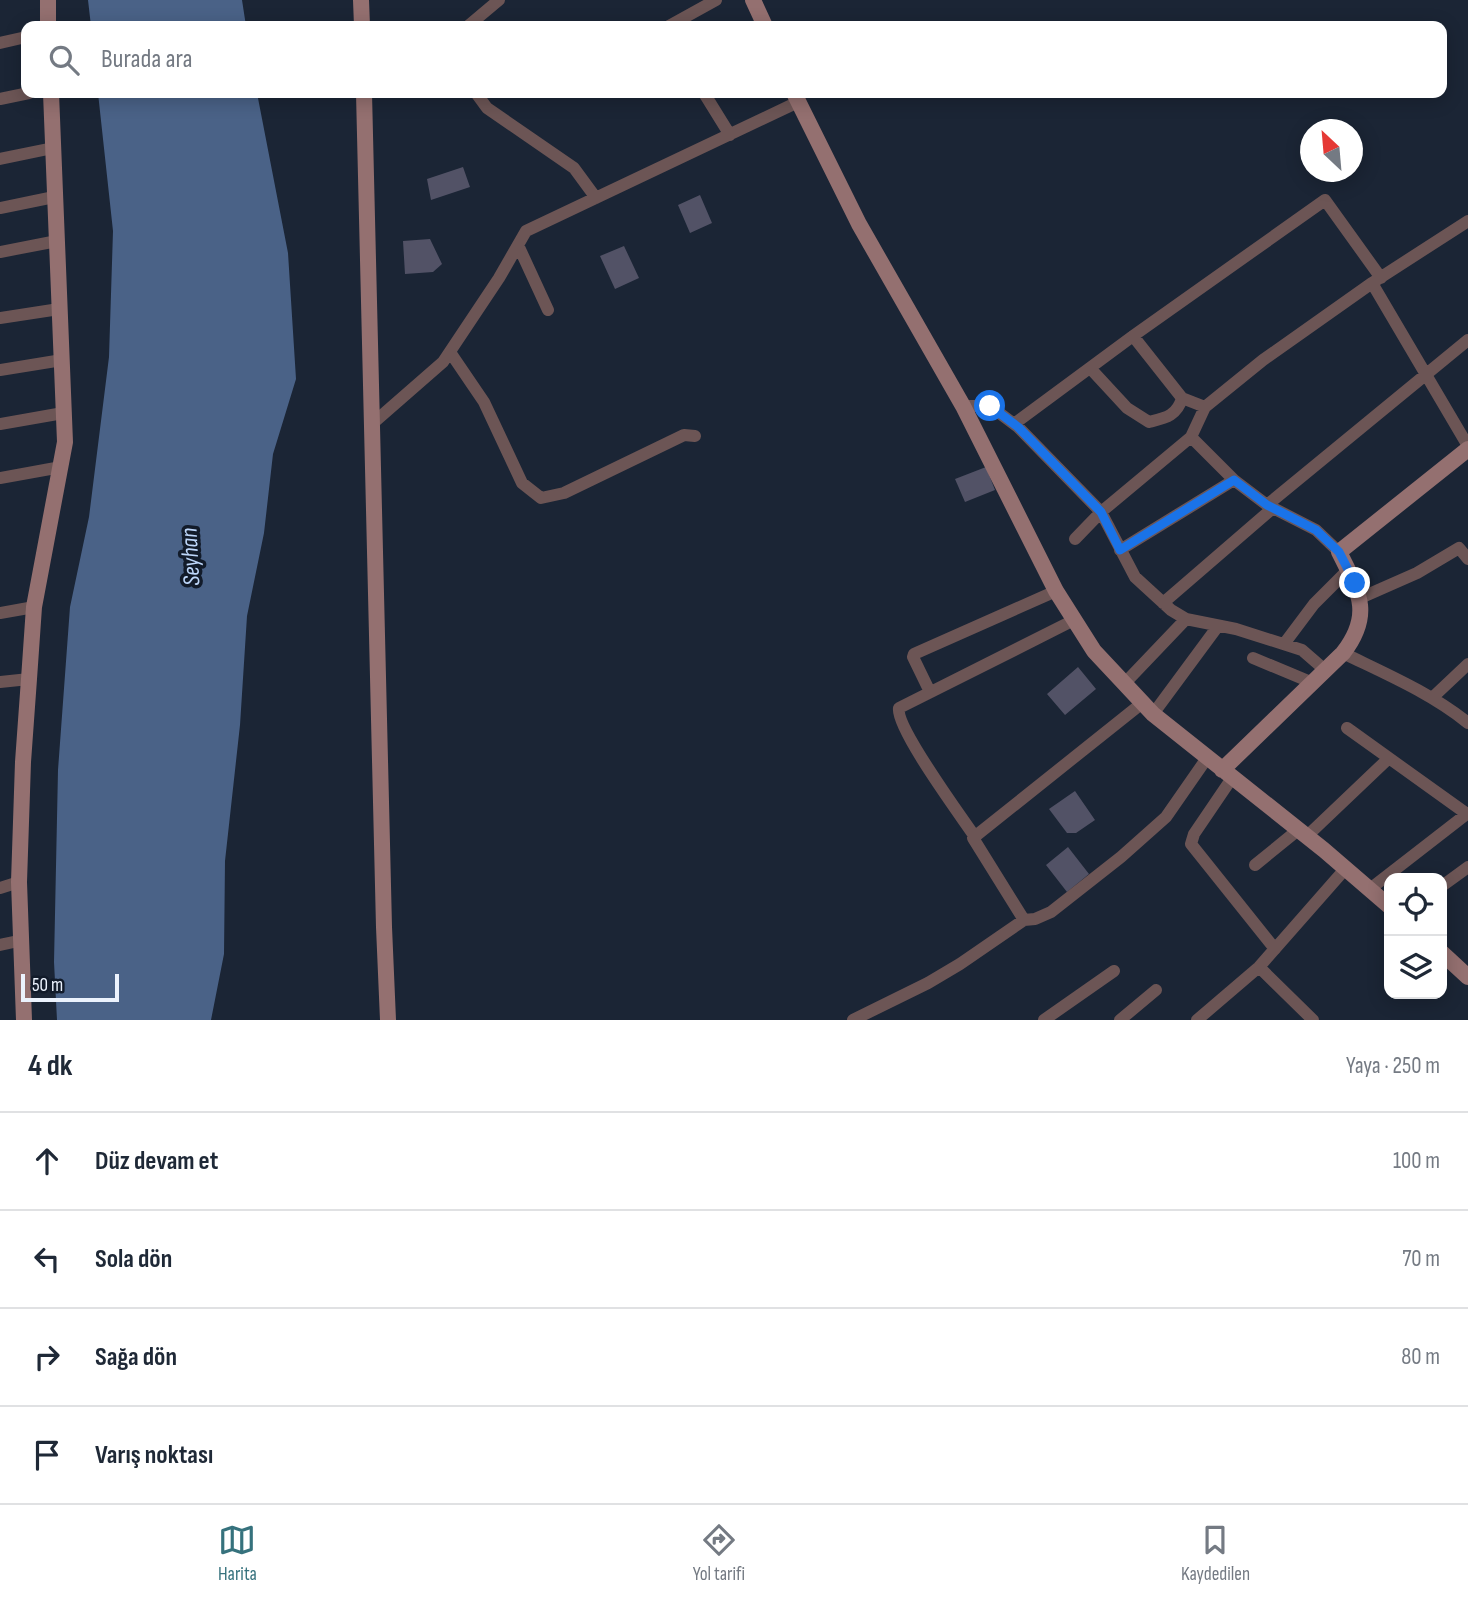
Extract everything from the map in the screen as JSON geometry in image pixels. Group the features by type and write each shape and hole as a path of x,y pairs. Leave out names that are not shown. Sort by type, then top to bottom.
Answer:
{"main road":[{"path":"48,0 48,21"},
{"path":"361,0 362,21"},
{"path":"753,0 763,21"},
{"path":"24,1020 23,940 19,912 23,762 34,607 65,442 51,98"},
{"path":"364,98 388,1020"},
{"path":"796,98 859,224 963,406 1056,591 1094,651 1147,709 1384,902"},
{"path":"1227,774 1354,639 1362,616 1355,583 1339,552 1468,447"},
{"path":"1447,957 1468,976"}],"street":[{"path":"474,21 499,0"},
{"path":"678,21 716,0"},
{"path":"0,43 21,38"},
{"path":"0,99 21,95"},
{"path":"480,98 487,108 574,168 596,198"},
{"path":"707,98 730,135"},
{"path":"372,424 443,362 526,231 730,135 794,98"},
{"path":"0,159 53,148"},
{"path":"0,208 54,197"},
{"path":"1014,424 1325,200 1377,280 1424,374 1468,447"},
{"path":"1075,539 1101,512 1191,438 1205,407 1263,360 1377,280 1468,221"},
{"path":"0,252 57,241"},
{"path":"518,245 548,310"},
{"path":"0,318 58,309"},
{"path":"1133,336 1182,398 1205,407"},
{"path":"1163,603 1270,506 1424,374 1468,340"},
{"path":"450,352 484,402 522,484 541,498 564,493 684,435 695,436"},
{"path":"0,370 62,360"},
{"path":"1090,368 1126,408 1149,422 1170,417 1180,408 1182,398"},
{"path":"963,406 990,406 1014,424 1101,512 1135,577 1163,603 1186,619 1302,650 1325,670"},
{"path":"0,424 64,413"},
{"path":"1191,438 1234,480 1270,506 1316,530 1339,552"},
{"path":"0,478 61,467"},
{"path":"1120,550 1234,480"},
{"path":"1358,599 1417,573 1459,548 1468,559"},
{"path":"1284,645 1314,604 1348,570"},
{"path":"930,692 913,657 914,653 1056,591"},
{"path":"0,613 34,607"},
{"path":"1124,684 1186,619"},
{"path":"1024,920 975,837 913,743 898,713 899,708 1074,620"},
{"path":"975,837 1147,709 1218,626"},
{"path":"1343,653 1450,708 1468,723"},
{"path":"1252,658 1312,683"},
{"path":"1432,698 1468,664"},
{"path":"0,682 29,679"},
{"path":"1346,728 1468,814 1370,889"},
{"path":"853,1020 939,977 1024,920 1035,919 1051,912 1166,817 1207,758"},
{"path":"1255,864 1302,834 1388,759"},
{"path":"1227,774 1191,844 1275,949"},
{"path":"1447,882 1468,867"},
{"path":"1196,1020 1259,967 1346,868"},
{"path":"0,888 19,882"},
{"path":"0,945 23,940"},
{"path":"1259,967 1312,1020"},
{"path":"1044,1020 1114,971"},
{"path":"1119,1020 1156,990"}],"water":[{"path":"88,0 242,0 245,21 90,21"},
{"name":"Seyhan","path":"99,98 258,98 288,253 296,379 273,454 264,533 247,616 240,725 225,861 224,954 211,1020 57,1020 54,962 58,770 70,607 89,517 109,357 113,231"}],"building":[{"path":"463,167 470,187 431,200 427,179"},
{"path":"700,195 712,223 690,233 678,205"},
{"path":"430,239 442,264 433,272 405,274 403,241"},
{"path":"624,246 639,278 615,289 600,256"},
{"path":"986,467 995,490 965,502 955,479"},
{"path":"1078,667 1096,689 1065,715 1047,694"},
{"path":"1075,791 1095,820 1076,833 1067,833 1049,809"},
{"path":"1068,847 1089,874 1067,892 1046,865"}],"route":[{"path":"990,406 1018,427 1101,512 1120,550 1234,480 1267,505 1316,530 1339,552 1355,583"}]}
